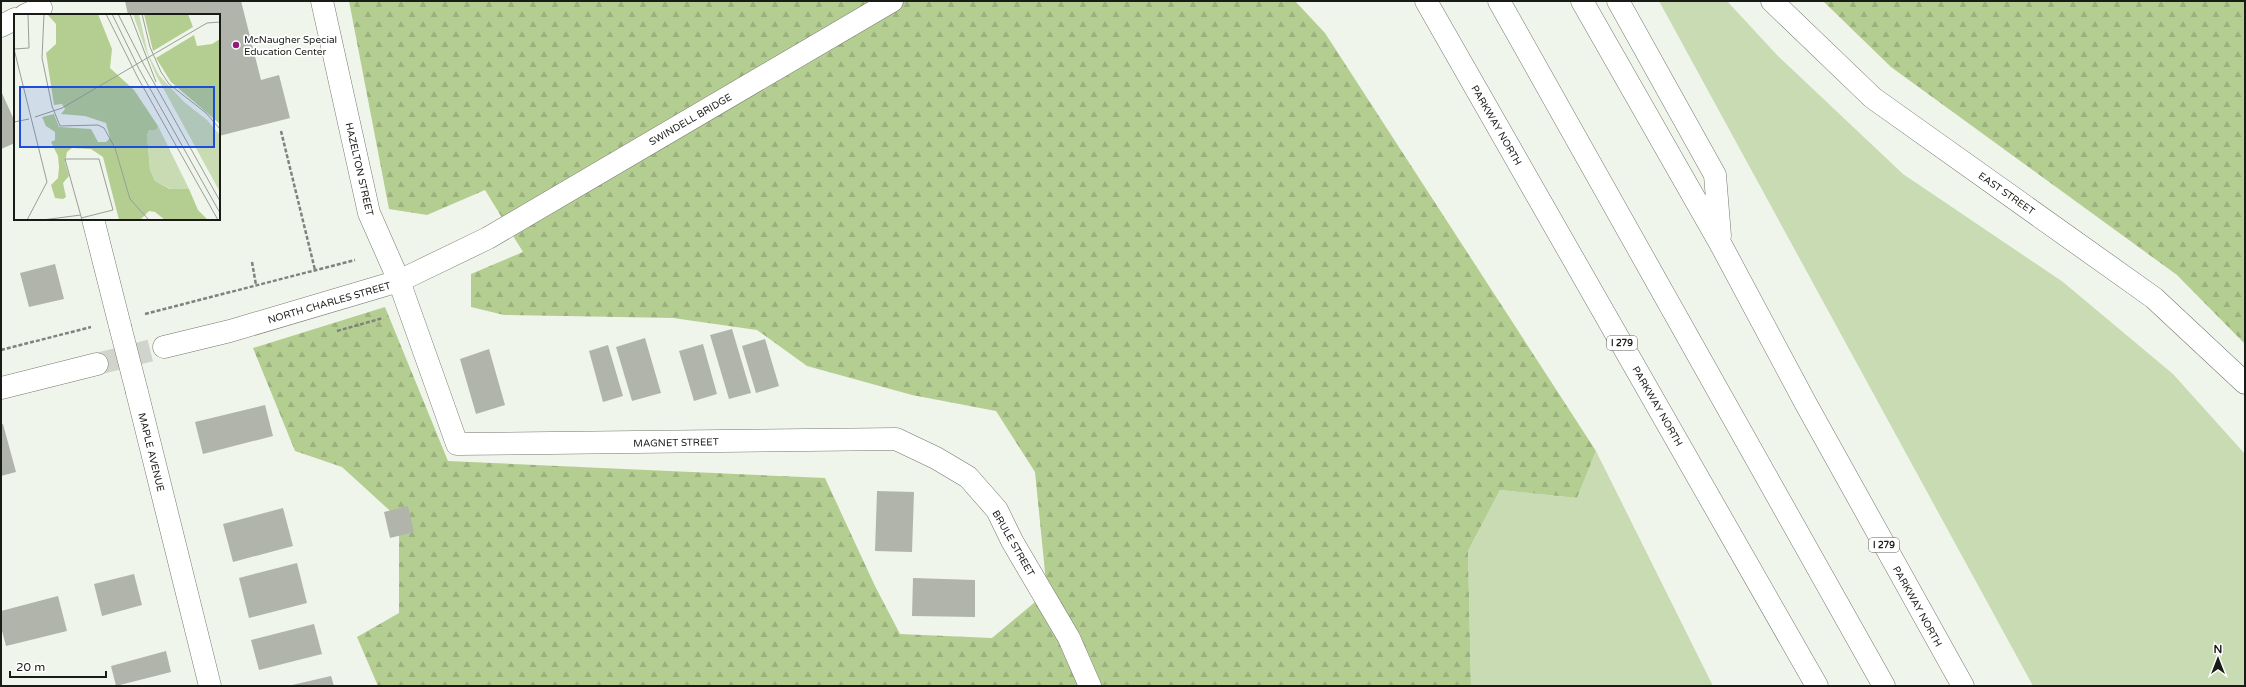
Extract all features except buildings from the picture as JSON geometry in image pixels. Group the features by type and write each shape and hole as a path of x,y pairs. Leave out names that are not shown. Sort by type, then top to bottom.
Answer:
{"main road":[{"name":"HAZELTON STREET","path":"322,1 369,213 399,281 457,444"},
{"name":"SWINDELL BRIDGE","path":"488,238 892,1"},
{"name":"PARKWAY NORTH","path":"1426,1 1817,686"},
{"path":"1498,1 1884,686"},
{"name":"PARKWAY NORTH","path":"1582,1 1720,243 1806,404 1963,686"},
{"path":"1618,1 1715,175 1720,243"},
{"name":"EAST STREET","path":"1772,1 1873,98 2154,298 2245,383"},
{"path":"1,26 14,20"},
{"name":"MAPLE AVENUE","path":"93,220 210,686"},
{"name":"NORTH CHARLES STREET","path":"164,347 230,331 399,281 488,238"},
{"path":"1,388 97,364"},
{"name":"MAGNET STREET","path":"457,444 896,439"},
{"name":"BRULE STREET","path":"896,439 936,458 968,477 996,510 1012,541 1069,638 1090,686"}],"path":[{"path":"281,131 315,270"},
{"path":"1,350 119,323 256,285 356,260"},
{"path":"252,262 256,285"}],"green space":[{"path":"349,1 1295,1 1325,33 1596,451 1577,498 1500,490 1468,551 1471,686 378,686 357,637 399,613 399,519 342,467 295,451 253,348 385,307 448,461 825,478 875,586 900,634 992,638 1047,592 1035,472 996,411 912,395 807,366 757,330 673,318 504,315 471,307 471,274 523,252 485,190 427,215 389,209"},
{"path":"1659,1 1727,1 1777,55 1903,174 2063,282 2173,374 2245,454 2245,686 2033,686"},
{"path":"1823,1 2245,1 2245,344 2177,275 1891,67"},
{"path":"1596,451 1713,686 1471,686 1468,551 1500,490 1577,498"}],"tunnel":[{"path":"97,364 164,347"}],"place":[{"name":"McNaugher Special Education Center","path":"236,45"}]}
